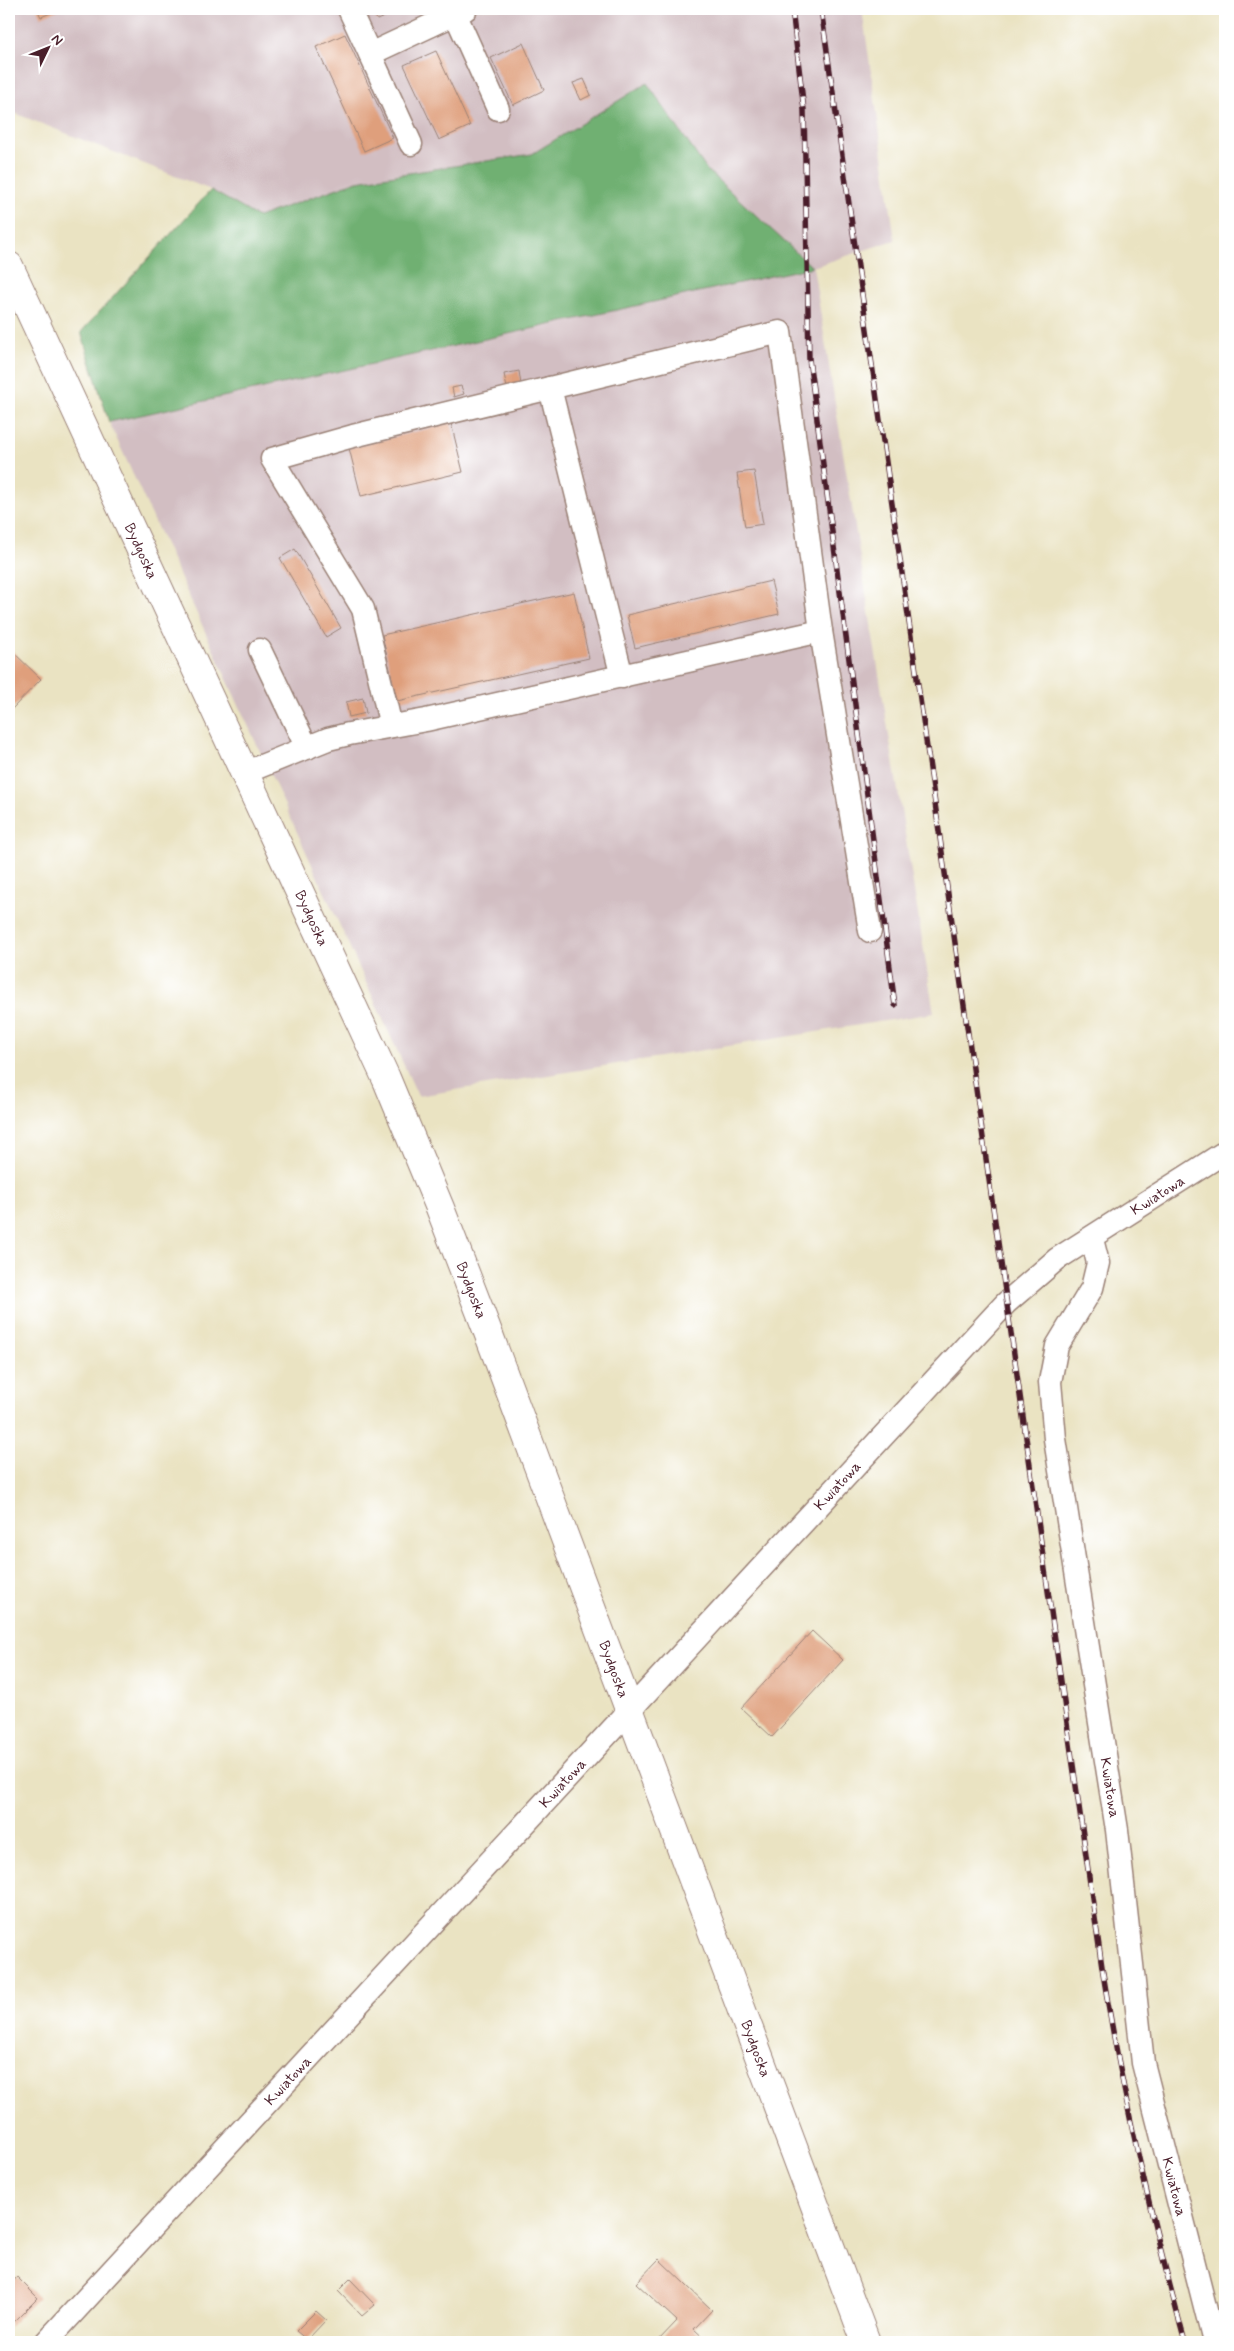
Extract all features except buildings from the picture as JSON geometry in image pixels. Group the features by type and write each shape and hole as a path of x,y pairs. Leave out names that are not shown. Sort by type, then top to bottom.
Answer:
{"main road":[{"name":"Bydgoska","path":"9,266 386,1078 423,1166 866,2342"}],"street":[{"path":"349,9 411,144"},
{"path":"370,54 458,10 498,109"},
{"path":"391,726 363,609 272,459 353,436 780,332 821,631 870,931"},
{"path":"550,388 622,677"},
{"path":"244,773 328,739 622,677 821,631"},
{"path":"260,650 307,748"},
{"name":"Kwiatowa","path":"46,2342 999,1310 1057,1259 1092,1239 1225,1152"},
{"name":"Kwiatowa","path":"1092,1239 1098,1263 1092,1288 1057,1346 1050,1382 1055,1438 1117,1830 1143,2063 1214,2342"}],"shaded area":[{"path":"9,9 862,9 895,240 813,267 934,1013 418,1096 109,422 811,267 357,181 258,217 211,190 9,111"}],"green space":[{"path":"647,83 707,170 812,267 109,422 81,332 211,190 258,217 357,181 532,154"}],"railway":[{"path":"792,9 804,110 809,359 895,1005"},
{"path":"821,9 1102,1967 1138,2156 1185,2342"}]}
